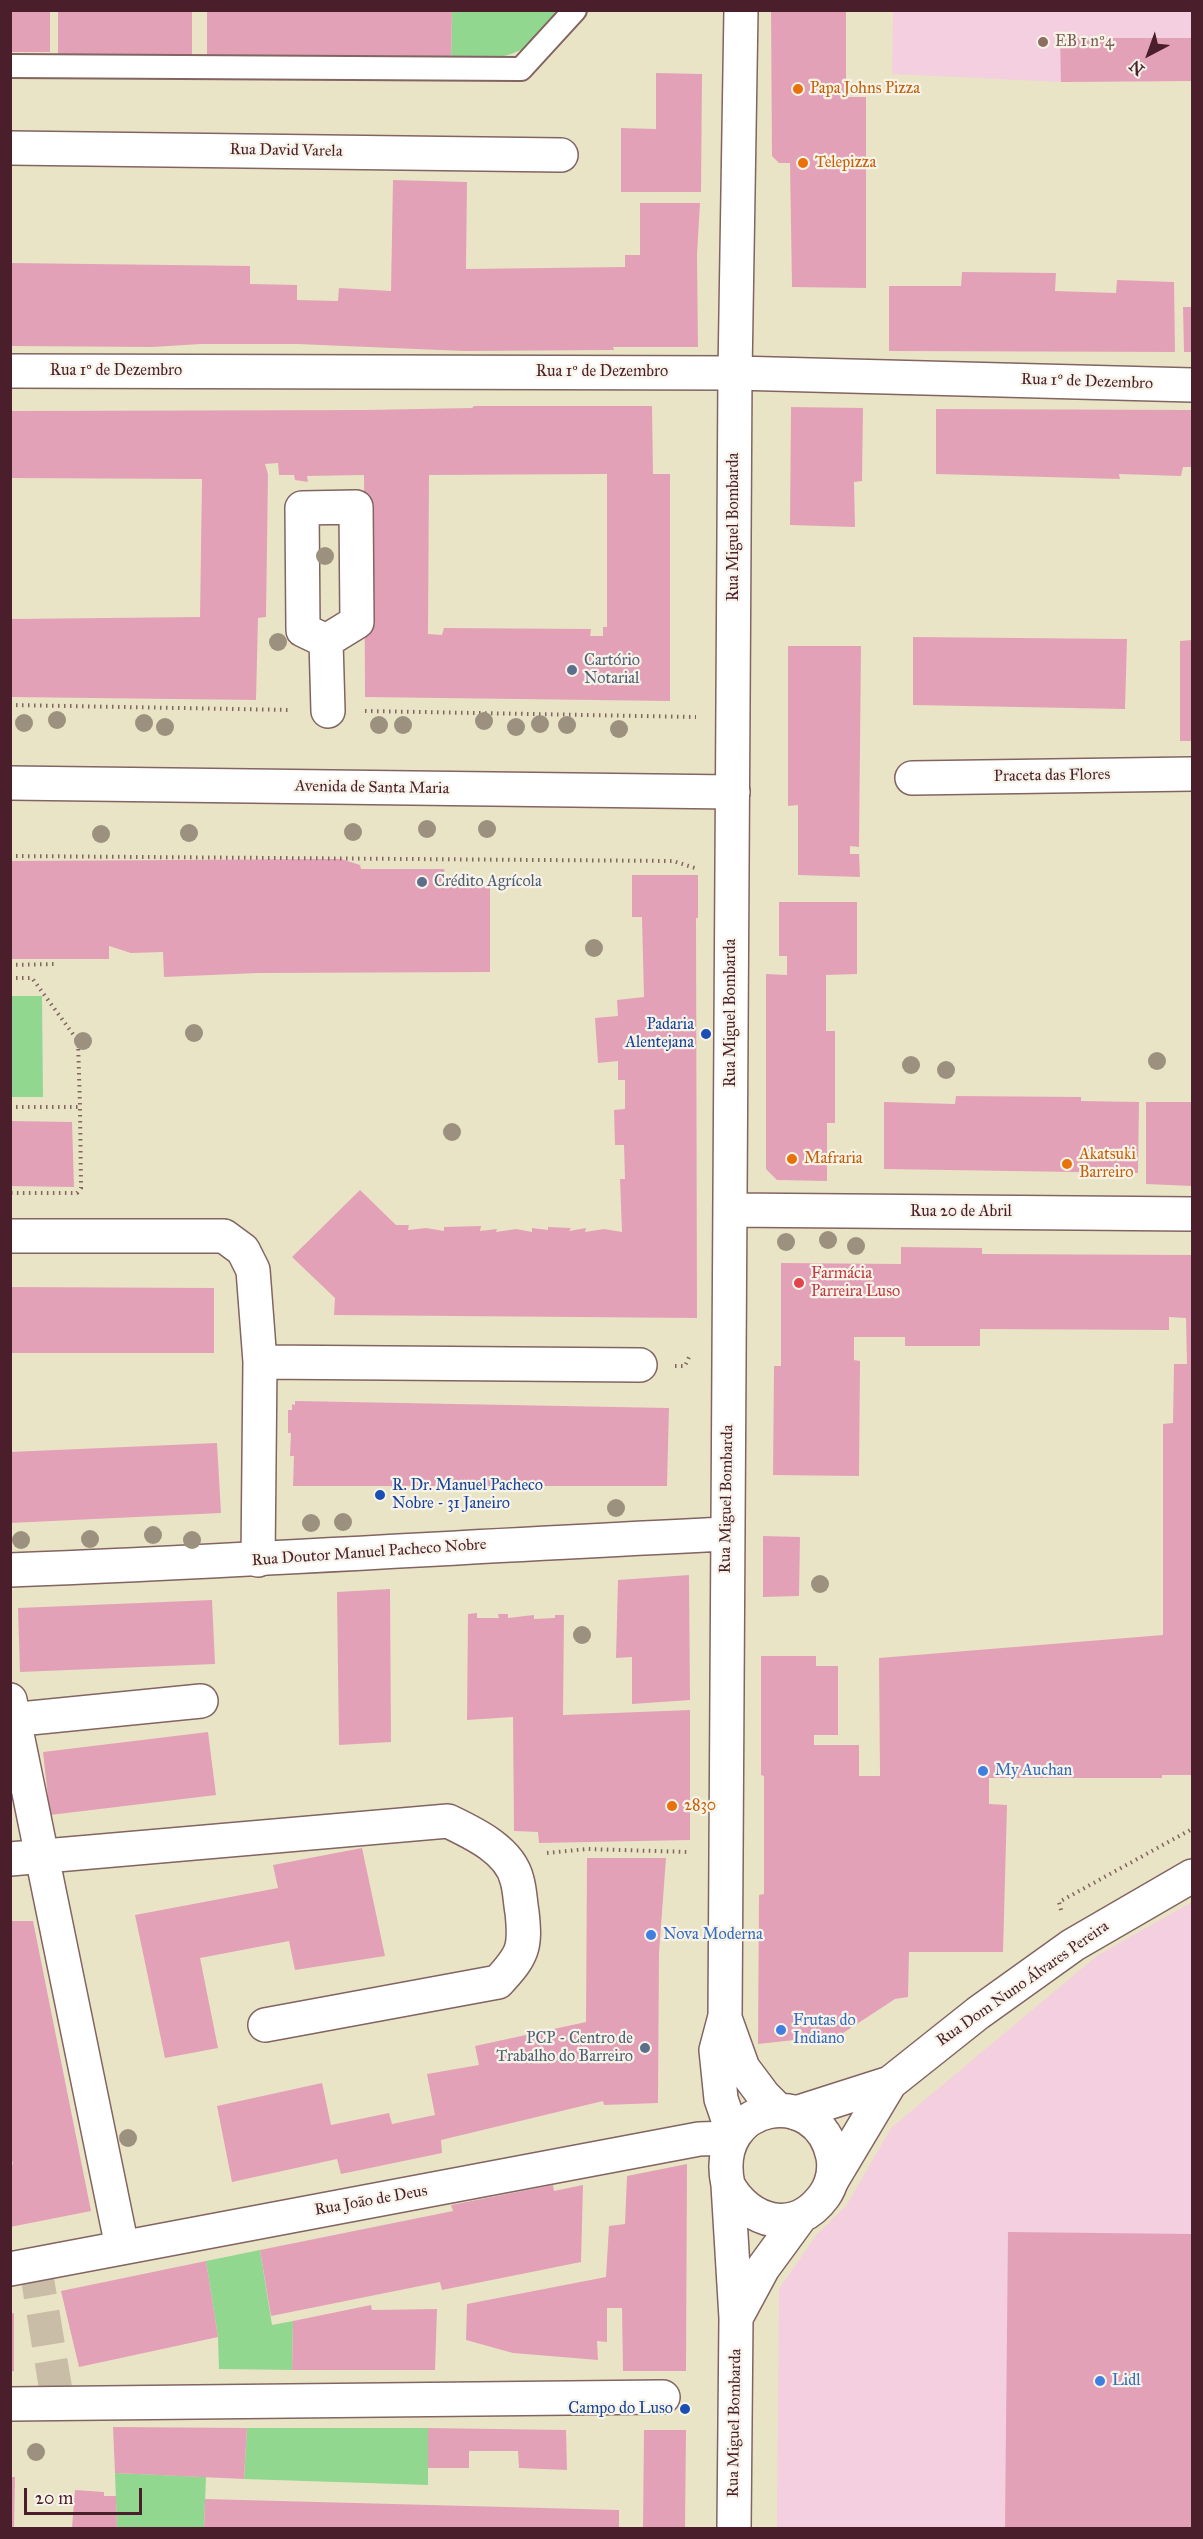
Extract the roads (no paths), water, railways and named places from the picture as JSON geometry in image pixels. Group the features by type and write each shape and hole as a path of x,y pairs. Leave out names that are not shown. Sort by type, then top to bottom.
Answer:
{"street":[{"name":"Rua Miguel Bombarda","path":"734,2529 736,2318 728,2185 724,2168 726,2150 732,2136 721,2099 716,2050 725,2016 735,373 741,10"},
{"name":"Rua David Varela","path":"10,148 561,155"},
{"name":"Rua 1º de Dezembro","path":"10,371 735,373 1192,385"},
{"path":"326,641 328,711"},
{"name":"Praceta das Flores","path":"912,778 1192,774"},
{"name":"Avenida de Santa Maria","path":"10,783 733,792"},
{"name":"Rua 20 de Abril","path":"730,1210 1192,1214"},
{"path":"10,1236 224,1236 243,1250 253,1270 260,1362 258,1560"},
{"path":"260,1362 640,1365"},
{"name":"Rua Doutor Manuel Pacheco Nobre","path":"10,1570 258,1560 382,1551 727,1534"},
{"path":"122,2247 12,1713 201,1701"},
{"path":"10,1859 448,1821 481,1838 504,1857 517,1877 525,1938 517,1962 498,1982 265,2025"},
{"name":"Rua Dom Nuno Álvares Pereira","path":"832,2180 890,2083 978,2013 1073,1945 1192,1876"},
{"name":"Rua Miguel Bombarda","path":"725,2016 742,2068 764,2096 787,2112 811,2121 823,2133 831,2148 834,2163 832,2180 826,2194 815,2207 801,2216 763,2268 736,2318"},
{"name":"Rua Dom Nuno Álvares Pereira","path":"787,2112 890,2083"},
{"path":"732,2136 746,2122 761,2113 787,2112"},
{"name":"Rua João de Deus","path":"10,2269 699,2139 732,2136"},
{"path":"728,2185 736,2200 750,2212 766,2219 783,2220 801,2216"},
{"path":"10,2404 663,2397"}],"lane":[{"path":"10,66 521,69 575,10"}],"tunnel":[{"path":"35,2264 58,2403"}],"place":[{"name":"EB 1 nº4","path":"1043,42"},
{"name":"Papa Johns Pizza","path":"798,89"},
{"name":"Telepizza","path":"803,163"},
{"name":"Cartório Notarial","path":"572,670"},
{"name":"Crédito Agrícola","path":"422,882"},
{"name":"Padaria Alentejana","path":"706,1034"},
{"name":"Mafraria","path":"792,1159"},
{"name":"Akatsuki Barreiro","path":"1067,1164"},
{"name":"Farmácia Parreira Luso","path":"799,1283"},
{"name":"R. Dr. Manuel Pacheco Nobre - 31 Janeiro","path":"380,1495"},
{"name":"My Auchan","path":"983,1771"},
{"name":"2830","path":"672,1806"},
{"name":"Nova Moderna","path":"651,1935"},
{"name":"Frutas do Indiano","path":"781,2030"},
{"name":"PCP - Centro de Trabalho do Barreiro","path":"645,2048"},
{"name":"Lidl","path":"1100,2381"},
{"name":"Campo do Luso","path":"685,2409"}]}
